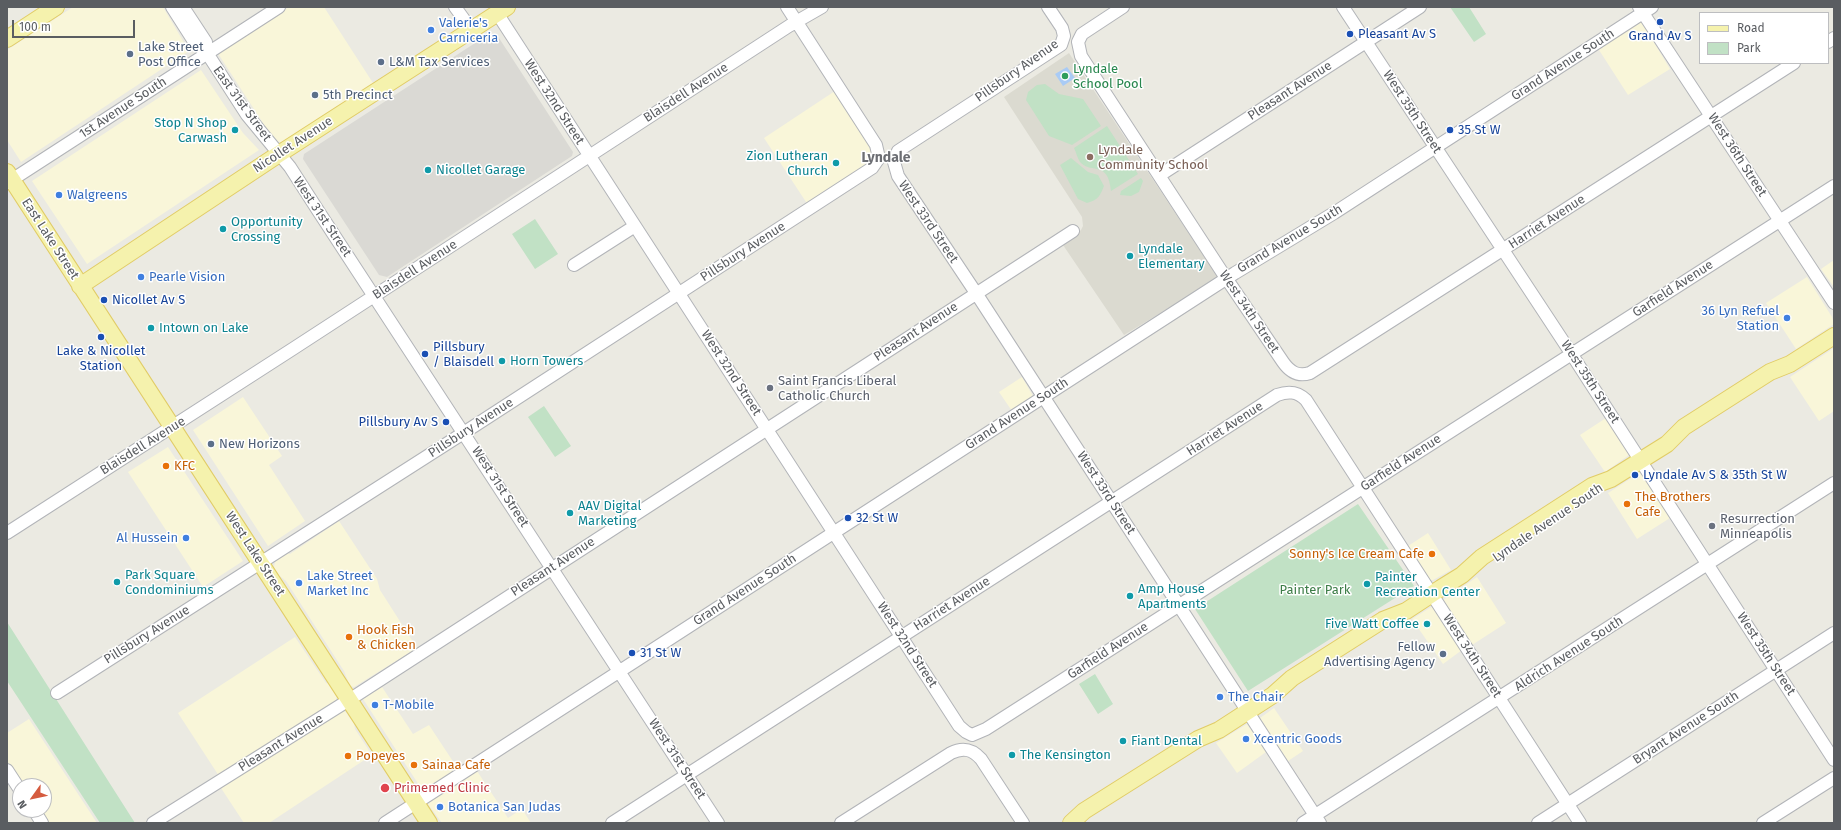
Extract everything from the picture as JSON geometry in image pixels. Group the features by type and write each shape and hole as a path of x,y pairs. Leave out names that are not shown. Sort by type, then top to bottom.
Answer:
{"main road":[{"path":"7,39 56,7"},
{"name":"Nicollet Avenue","path":"80,286 502,10"},
{"name":"East Lake Street","path":"9,178 80,286"},
{"name":"West Lake Street","path":"80,286 261,562 429,823"},
{"name":"Lyndale Avenue South","path":"1079,823 1201,747 1219,730 1273,695 1292,678 1383,620 1406,611 1462,575 1478,560 1592,486 1611,479 1667,444 1689,434 1768,384 1782,374 1790,364 1834,336"},
{"name":"Lyndale Avenue South","path":"1071,823 1084,811 1198,738 1219,730"}],"street":[{"name":"East 31st Street","path":"172,7 195,43 207,53 247,115 280,154"},
{"name":"East 31st Street","path":"183,7 206,42 207,53"},
{"name":"1st Avenue South","path":"9,178 279,7"},
{"path":"455,7 471,30"},
{"path":"787,7 797,22"},
{"name":"Blaisdell Avenue","path":"7,533 375,296 589,155 822,7"},
{"name":"Pillsbury Avenue","path":"894,162 898,151 1061,45 1064,36 1062,28 1048,7"},
{"name":"Pillsbury Avenue","path":"1078,42 1082,34 1123,7"},
{"name":"West 35th Street","path":"1343,7 1572,354 1834,760"},
{"name":"Pleasant Avenue","path":"1160,175 1420,7"},
{"name":"West 36th Street","path":"1645,9 1711,116 1834,303"},
{"name":"Grand Avenue South","path":"385,823 1226,279 1334,213 1645,9"},
{"name":"West 32nd Street","path":"502,10 589,155 678,294 959,726 966,732"},
{"name":"Pillsbury Avenue","path":"57,693 465,432 872,168 879,158 876,145 797,22"},
{"name":"West 34th Street","path":"1078,42 1081,56 1160,175 1226,279 1289,370 1298,374"},
{"name":"Harriet Avenue","path":"1298,374 1310,373 1792,64"},
{"name":"West 31st Street","path":"280,154 465,432 718,823"},
{"name":"West 33rd Street","path":"894,162 898,176 976,293 1318,819"},
{"name":"Garfield Avenue","path":"966,732 972,735 986,729 1834,186"},
{"path":"574,265 635,226"},
{"name":"Pleasant Avenue","path":"153,823 349,700 1073,231"},
{"name":"Harriet Avenue","path":"612,823 1111,501 1277,396 1286,392 1295,393"},
{"name":"West 34th Street","path":"1295,393 1306,400 1364,487 1580,823"},
{"name":"Aldrich Avenue South","path":"1303,823 1318,819 1499,698 1834,483"},
{"name":"Bryant Avenue South","path":"1538,823 1834,633"},
{"path":"841,823 951,752 958,749 967,749 975,752 1023,823"},
{"path":"1763,823 1834,778"}],"shaded area":[{"path":"73,7 163,7 189,51 21,162 7,140 7,50"},
{"path":"289,7 324,7 373,83 282,142 277,142 274,140 219,55 220,52"},
{"path":"1641,21 1670,69 1628,95 1599,50 1626,31 1631,25"},
{"name":"Nicollet Garage","path":"489,34 497,35 573,152 572,156 387,277 379,275 303,159 304,154"},
{"name":"Lyndale Community School","path":"1069,53 1218,276 1217,279 1124,335 1063,245 1081,230 1083,226 1082,217 1004,97"},
{"path":"201,70 243,133 259,150 87,264 32,181"},
{"path":"835,91 875,152 873,161 808,205 764,138"},
{"path":"1834,260 1834,287 1821,269"},
{"path":"1807,277 1832,317 1834,324 1796,349 1766,303"},
{"path":"1834,348 1834,411 1819,421 1790,377"},
{"path":"1022,377 1034,398 1012,411 999,392"},
{"path":"243,397 282,456 269,465 305,521 268,546 193,430"},
{"path":"1606,418 1629,455 1605,472 1580,435"},
{"path":"168,447 243,561 203,587 128,472"},
{"path":"1641,472 1670,518 1637,539 1608,493"},
{"path":"339,521 377,579 380,590 417,648 354,687 350,686 344,671 286,581 276,573 274,567 275,562 281,556 287,553 290,554"},
{"path":"1428,533 1451,570 1433,580 1430,580 1408,546"},
{"path":"1477,577 1506,623 1472,645 1443,600"},
{"path":"1433,606 1462,650 1443,664 1412,619"},
{"path":"295,637 326,683 329,684 337,696 335,703 219,776 178,713"},
{"path":"382,687 413,734 429,725 458,769 425,792 421,791 417,782 363,699"},
{"path":"1274,708 1303,751 1288,761 1260,718"},
{"path":"344,710 354,723 355,729 372,755 269,823 244,823 221,788"},
{"path":"29,719 97,823 47,823 44,818 52,818 52,778 18,778 7,761 7,733"},
{"path":"1247,724 1266,752 1237,773 1216,743"},
{"path":"477,771 508,818 522,809 531,823 442,823 428,804 430,801"}],"green space":[{"path":"1450,7 1469,7 1486,34 1474,42"},
{"path":"1045,84 1059,94 1083,99 1101,126 1072,145 1049,136 1026,100 1028,92 1037,85"},
{"path":"1107,126 1138,174 1111,191 1107,175 1103,171 1090,168 1081,163 1074,148"},
{"path":"1071,158 1088,172 1098,175 1104,186 1100,195 1096,199 1087,203 1078,199 1060,165"},
{"path":"1141,178 1143,181 1139,192 1131,196 1120,195 1121,191"},
{"path":"535,219 558,254 535,269 512,234"},
{"path":"544,406 571,446 555,457 528,417"},
{"name":"Painter Park","path":"1358,504 1414,586 1248,691 1195,609"},
{"path":"7,622 135,823 100,823 7,681"},
{"path":"1095,674 1113,704 1098,714 1079,684"}],"water":[{"name":"Lyndale School Pool","path":"1067,67 1075,78 1063,86 1055,74"}],"place":[{"name":"Grand Av S","path":"1660,22"},
{"name":"Valerie's Carniceria","path":"431,30"},
{"name":"Pleasant Av S","path":"1350,34"},
{"name":"Lake Street Post Office","path":"130,54"},
{"name":"L&M Tax Services","path":"381,62"},
{"name":"Lyndale School Pool","path":"1065,76"},
{"name":"5th Precinct","path":"315,95"},
{"name":"Stop N Shop Carwash","path":"235,130"},
{"name":"35 St W","path":"1450,130"},
{"name":"Lyndale Community School","path":"1090,157"},
{"name":"Zion Lutheran Church","path":"836,163"},
{"name":"Nicollet Garage","path":"428,170"},
{"name":"Walgreens","path":"59,195"},
{"name":"Opportunity Crossing","path":"223,229"},
{"name":"Lyndale Elementary","path":"1130,256"},
{"name":"Pearle Vision","path":"141,277"},
{"name":"Nicollet Av S","path":"104,300"},
{"name":"36 Lyn Refuel Station","path":"1787,318"},
{"name":"Intown on Lake","path":"151,328"},
{"name":"Lake & Nicollet Station","path":"101,337"},
{"name":"Pillsbury / Blaisdell","path":"425,354"},
{"name":"Horn Towers","path":"502,361"},
{"name":"Saint Francis Liberal Catholic Church","path":"770,388"},
{"name":"Pillsbury Av S","path":"446,422"},
{"name":"New Horizons","path":"211,444"},
{"name":"KFC","path":"166,466"},
{"name":"Lyndale Av S & 35th St W","path":"1635,475"},
{"name":"The Brothers Cafe","path":"1627,504"},
{"name":"AAV Digital Marketing","path":"570,513"},
{"name":"32 St W","path":"848,518"},
{"name":"Resurrection Minneapolis","path":"1712,526"},
{"name":"Al Hussein","path":"186,538"},
{"name":"Sonny's Ice Cream Cafe","path":"1432,554"},
{"name":"Park Square Condominiums","path":"117,582"},
{"name":"Lake Street Market Inc","path":"299,583"},
{"name":"Painter Recreation Center","path":"1367,584"},
{"name":"Amp House Apartments","path":"1130,596"},
{"name":"Five Watt Coffee","path":"1427,624"},
{"name":"Hook Fish & Chicken","path":"349,637"},
{"name":"31 St W","path":"632,653"},
{"name":"Fellow Advertising Agency","path":"1443,654"},
{"name":"The Chair","path":"1220,697"},
{"name":"T-Mobile","path":"375,705"},
{"name":"Xcentric Goods","path":"1246,739"},
{"name":"Fiant Dental","path":"1123,741"},
{"name":"The Kensington","path":"1012,755"},
{"name":"Popeyes","path":"348,756"},
{"name":"Sainaa Cafe","path":"414,765"},
{"name":"Primemed Clinic","path":"385,788"},
{"name":"Botanica San Judas","path":"440,807"}],"district":[{"name":"Lyndale","path":"886,158"}]}
